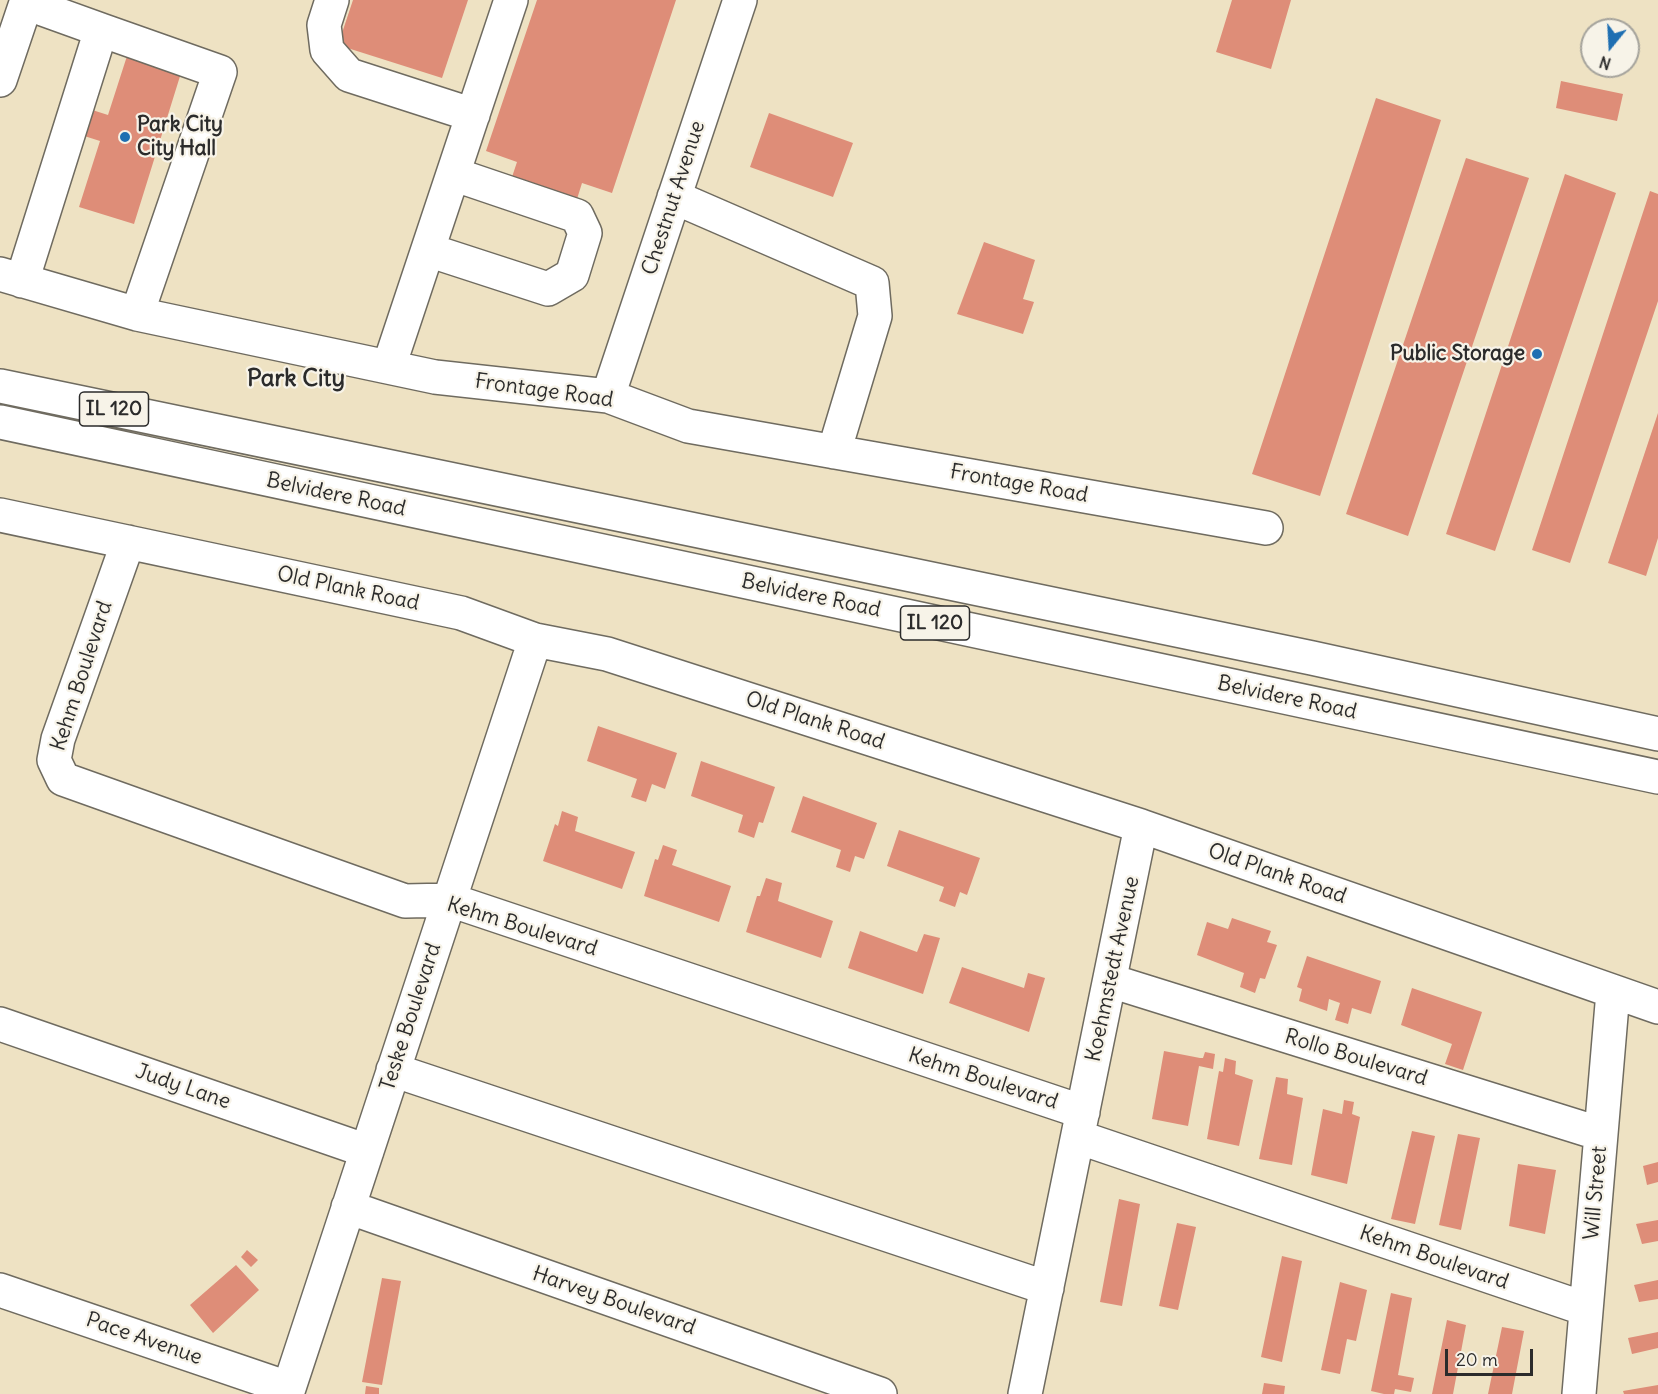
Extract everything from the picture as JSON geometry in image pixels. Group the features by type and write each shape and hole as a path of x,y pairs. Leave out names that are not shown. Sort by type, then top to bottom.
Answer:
{"street":[{"path":"332,0 324,25 327,50 348,75 473,115"},
{"path":"389,366 511,0"},
{"name":"Chestnut Avenue","path":"608,396 740,0"},
{"path":"0,80 26,2 220,72 138,314"},
{"path":"11,278 101,30"},
{"path":"428,250 548,289 572,276 585,233 577,216 453,174"},
{"path":"674,197 872,283 875,316 834,452"},
{"name":"Frontage Road","path":"11,278 138,314 435,377 608,396 688,426 1266,528"},
{"name":"Belvidere Road","path":"0,386 1312,658 1658,734"},
{"name":"Belvidere Road","path":"0,422 1658,777"},
{"name":"Old Plank Road","path":"0,515 462,613 535,640 607,654 1141,826 1658,1007"},
{"name":"Kehm Boulevard","path":"128,542 57,739 54,760 63,779 405,901 450,900 1586,1309"},
{"name":"Teske Boulevard","path":"287,1391 535,640"},
{"name":"Koehmstedt Avenue","path":"1025,1394 1141,826"},
{"name":"Rollo Boulevard","path":"1111,981 1601,1134"},
{"name":"Will Street","path":"1580,1394 1612,992"},
{"name":"Judy Lane","path":"0,1024 367,1151"},
{"path":"393,1070 1047,1288"},
{"name":"Harvey Boulevard","path":"348,1207 880,1394"},
{"name":"Pace Avenue","path":"0,1290 287,1391"}],"building":[{"path":"353,0 468,0 442,78 338,45"},
{"path":"537,0 676,0 612,193 582,183 577,199 512,177 517,162 486,151"},
{"path":"1232,0 1291,0 1271,69 1216,52"},
{"name":"Park City City Hall","path":"127,56 181,73 134,224 79,207 100,141 78,134 86,108 108,115"},
{"path":"1561,81 1623,94 1617,121 1556,108"},
{"path":"1376,98 1441,120 1320,496 1252,474"},
{"path":"769,113 853,143 833,197 750,167"},
{"path":"1466,158 1529,178 1408,536 1346,514"},
{"path":"1565,174 1616,193 1495,551 1446,534"},
{"path":"1650,191 1658,194 1658,301 1570,563 1532,550"},
{"path":"984,242 1035,260 1023,299 1034,302 1023,334 957,314"},
{"path":"1658,413 1658,538 1646,576 1608,563"},
{"path":"598,726 677,753 665,789 652,784 646,802 631,797 637,779 587,761"},
{"path":"701,761 775,787 763,823 759,822 754,838 738,832 743,815 691,796"},
{"path":"803,796 877,823 864,859 855,856 850,872 836,867 841,850 791,832"},
{"path":"562,811 578,817 575,831 635,852 622,889 543,861 555,824 558,826"},
{"path":"899,830 980,858 967,895 960,892 955,907 939,901 944,887 887,866"},
{"path":"663,845 677,850 672,865 731,886 719,922 644,896 655,859 658,860"},
{"path":"766,878 782,883 778,901 833,921 821,958 746,932 757,896 760,896"},
{"path":"1232,918 1271,931 1267,942 1277,945 1265,979 1260,978 1255,993 1240,987 1244,973 1197,955 1207,922 1228,929"},
{"path":"860,931 917,952 924,934 940,938 923,994 848,968"},
{"path":"1307,956 1381,981 1371,1014 1352,1008 1348,1024 1335,1020 1340,1003 1329,999 1327,1011 1299,1001 1302,989 1297,987"},
{"path":"962,967 1024,988 1028,973 1045,978 1029,1032 949,1003"},
{"path":"1412,988 1482,1012 1463,1070 1445,1064 1452,1044 1401,1025"},
{"path":"1164,1051 1200,1058 1203,1058 1205,1052 1215,1054 1213,1069 1199,1066 1188,1126 1152,1119"},
{"path":"1225,1058 1236,1061 1235,1074 1253,1080 1239,1146 1207,1139 1219,1071 1223,1072"},
{"path":"1276,1077 1288,1079 1287,1094 1303,1098 1292,1165 1259,1159"},
{"path":"1344,1100 1354,1102 1352,1114 1360,1117 1347,1184 1311,1175 1323,1109 1342,1114"},
{"path":"1412,1131 1435,1136 1415,1224 1391,1219"},
{"path":"1458,1134 1480,1138 1461,1230 1439,1225"},
{"path":"1658,1162 1658,1182 1647,1185 1643,1166"},
{"path":"1518,1164 1556,1170 1545,1234 1509,1226"},
{"path":"1119,1199 1140,1204 1122,1306 1100,1302"},
{"path":"1658,1220 1658,1241 1642,1244 1636,1224"},
{"path":"1177,1223 1196,1227 1178,1310 1159,1306"},
{"path":"247,1250 258,1260 251,1267 241,1257"},
{"path":"1282,1256 1302,1261 1282,1362 1261,1357"},
{"path":"236,1265 259,1290 213,1333 190,1305"},
{"path":"382,1278 401,1281 382,1385 362,1382"},
{"path":"1658,1280 1658,1299 1639,1302 1634,1285"},
{"path":"1340,1282 1367,1290 1356,1341 1347,1339 1340,1374 1321,1370"},
{"path":"1391,1293 1412,1298 1398,1375 1414,1378 1411,1392 1395,1389 1394,1394 1384,1394 1371,1391"},
{"path":"1447,1320 1466,1325 1453,1394 1432,1394"},
{"path":"1502,1327 1524,1331 1512,1394 1488,1394"},
{"path":"1658,1332 1658,1348 1632,1354 1628,1338"},
{"path":"1264,1383 1285,1386 1284,1394 1262,1394"},
{"path":"1658,1385 1658,1394 1624,1394 1623,1391"},
{"path":"366,1386 379,1388 379,1394 365,1394"}],"place":[{"name":"Park City City Hall","path":"125,137"},
{"name":"Public Storage","path":"1537,354"}],"district":[{"name":"Park City","path":"296,379"}]}
